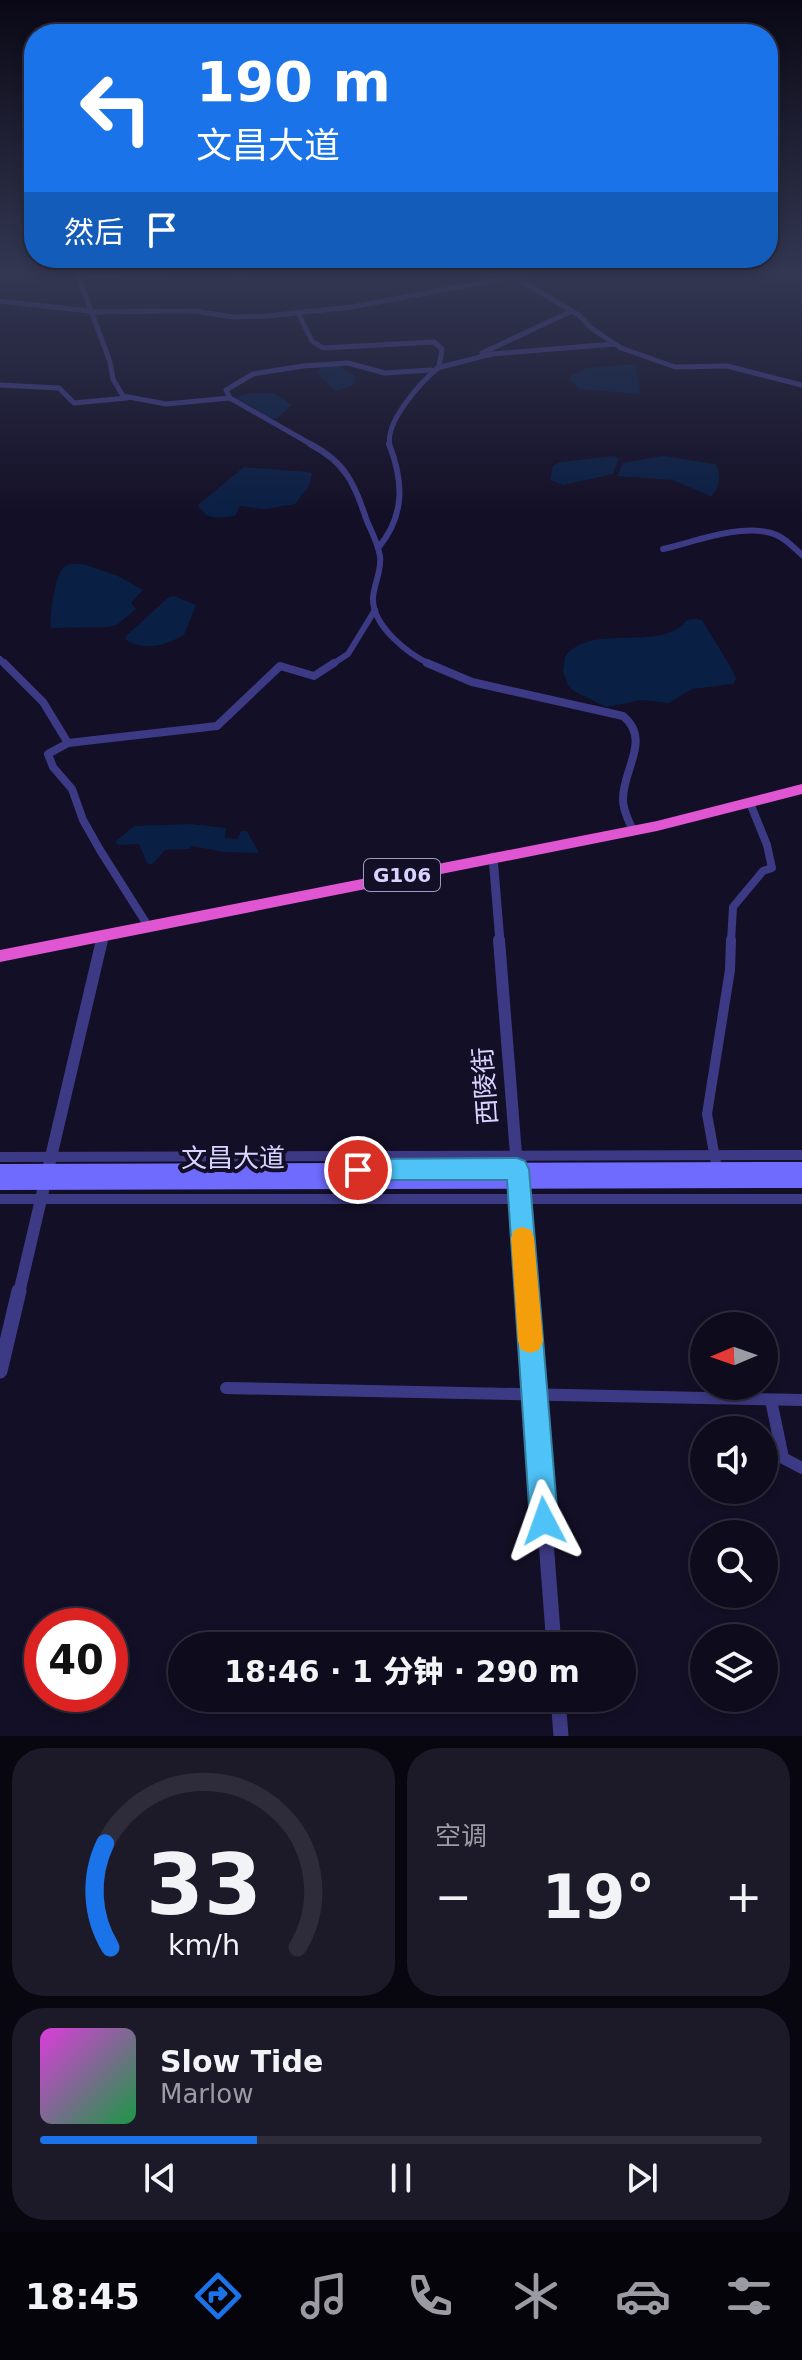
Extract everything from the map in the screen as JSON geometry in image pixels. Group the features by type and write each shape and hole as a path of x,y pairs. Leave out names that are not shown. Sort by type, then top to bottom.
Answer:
{"highway":[{"name":"G106","path":"0,956 633,831 802,789"}],"main road":[{"name":"文昌大道","path":"0,1183 46,1177 716,1162 802,1169"},
{"name":"文昌大道","path":"517,1168 802,1181"},
{"name":"文昌大道","path":"0,1171 46,1177"}],"street":[{"path":"107,354 113,379 119,392 127,398"},
{"path":"378,548 397,524 400,515 397,464 388,443 391,424 416,392 417,385 437,369 442,354"},
{"path":"501,354 478,356 437,369 385,373 348,363 282,369 244,379 226,390 230,398 321,450 345,469 378,548 381,568 373,598 375,610 402,648 443,671 472,682 631,720 638,734 623,800 633,831"},
{"path":"641,354 675,367 727,366 802,385"},
{"path":"0,385 59,388 74,403 127,398 168,404 230,398"},
{"path":"663,549 740,533 766,532 779,537 802,555"},
{"path":"148,926 111,873 97,841 84,823 71,787 52,771 48,754 68,743 217,726 280,666 314,676 343,658 375,610"},
{"path":"0,659 43,702 68,743"},
{"path":"750,803 767,845 772,868 763,871 733,907 730,970 707,1114 716,1162 802,1155"},
{"name":"西陵街","path":"493,857 553,1632"},
{"path":"0,1371 103,935"},
{"path":"0,1157 46,1177 519,1198 802,1199"},
{"path":"0,1199 46,1177 517,1168"},
{"path":"226,1388 690,1399"},
{"path":"771,1400 783,1458 802,1468"},
{"path":"778,1400 802,1400"},
{"path":"559,1712 561,1736"}],"water":[{"path":"635,364 638,394 580,389 570,380 571,375 587,368"},
{"path":"339,366 354,375 356,380 352,386 335,391 317,373 321,367"},
{"path":"249,393 274,393 292,405 277,418 269,419 236,397"},
{"path":"614,456 619,459 613,474 563,485 550,480 553,466 560,462"},
{"path":"663,456 716,464 719,481 714,493 711,496 672,480 617,476 623,463"},
{"path":"244,467 312,473 309,486 295,504 264,509 240,506 235,516 205,514 198,505"},
{"path":"83,564 118,576 143,590 131,603 136,609 118,624 109,627 51,628 53,597 60,572 67,565"},
{"path":"169,597 196,605 184,635 155,646 141,646 126,640 126,636"},
{"path":"687,620 702,620 733,671 736,679 733,684 692,689 669,703 642,700 606,707 568,685 563,671 565,657 576,646 608,638 660,635 675,630"},
{"path":"191,824 226,828 225,838 238,839 241,831 247,831 259,853 224,852 192,846 189,849 165,850 152,865 147,863 139,844 119,845 115,842 134,826"}],"slow traffic":[{"path":"522,1238 530,1341"}],"route":[{"path":"358,1170 517,1169 544,1521"}]}
